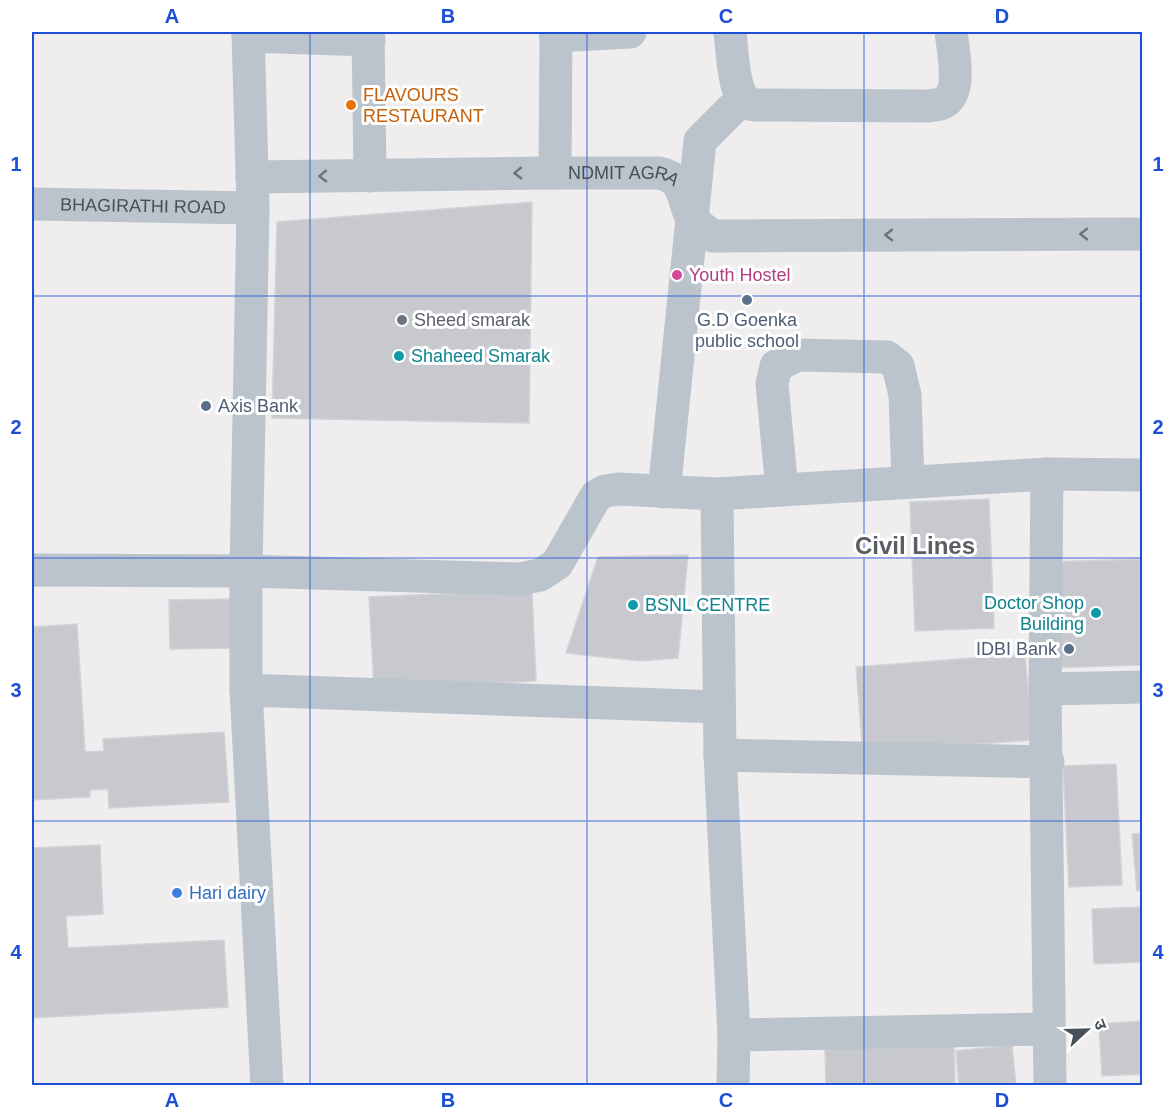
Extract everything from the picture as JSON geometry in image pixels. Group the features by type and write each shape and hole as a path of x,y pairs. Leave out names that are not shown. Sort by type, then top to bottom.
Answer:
{"street":[{"path":"555,173 556,34 630,32"},
{"path":"730,32 736,81 742,98 747,103 756,105 929,106 943,104 952,96 956,81 951,32"},
{"path":"267,1086 246,690 253,193 248,34 368,36 370,176"},
{"path":"664,492 700,141 742,98"},
{"name":"NDMIT AGRA","path":"253,193 370,176 555,173 669,175 683,191 692,219 712,236 1143,234"},
{"name":"BHAGIRATHI ROAD","path":"32,204 253,193"},
{"path":"782,490 772,384 776,366 798,355 886,357 898,366 905,395 908,482"},
{"path":"32,570 246,571 520,579 540,575 557,564 596,496 605,491 619,489 717,494 1047,474 1143,475"},
{"path":"1047,474 1045,689 1048,762 1050,1086"},
{"path":"717,494 720,755 734,1035 733,1086"},
{"path":"1045,689 1143,687"},
{"path":"246,690 719,706"},
{"path":"720,755 1048,762"},
{"path":"734,1035 1048,1029"}],"building":[{"name":"Sheed smarak","path":"532,202 529,423 272,418 277,222"},
{"path":"989,499 994,628 915,631 910,502"},
{"name":"BSNL CENTRE","path":"688,555 678,658 640,661 566,653 598,557"},
{"name":"Doctor Shop Building","path":"1142,559 1142,665 1051,668 1047,562"},
{"path":"532,590 536,681 374,688 369,597"},
{"path":"231,599 233,648 170,649 169,600"},
{"path":"77,624 85,752 104,751 103,739 224,732 229,802 109,808 108,789 90,790 90,797 32,800 32,627"},
{"path":"1025,654 1032,740 863,753 856,667"},
{"path":"1116,764 1122,885 1069,887 1063,766"},
{"path":"1142,833 1142,890 1137,891 1132,834"},
{"path":"100,845 103,914 66,916 68,948 224,940 228,1007 32,1018 32,848"},
{"path":"1142,907 1142,962 1094,964 1092,909"},
{"path":"1142,1021 1142,1074 1102,1076 1099,1024"},
{"path":"1012,1045 1016,1086 959,1086 956,1051"},
{"path":"954,1046 955,1086 826,1086 825,1049"}],"place":[{"name":"FLAVOURS RESTAURANT","path":"351,105"},
{"name":"Youth Hostel","path":"677,275"},
{"name":"G.D Goenka public school","path":"747,300"},
{"name":"Sheed smarak","path":"402,320"},
{"name":"Shaheed Smarak","path":"399,356"},
{"name":"Axis Bank","path":"206,406"},
{"name":"BSNL CENTRE","path":"633,605"},
{"name":"Doctor Shop Building","path":"1096,613"},
{"name":"IDBI Bank","path":"1069,649"},
{"name":"Hari dairy","path":"177,893"}],"district":[{"name":"Civil Lines","path":"915,546"}]}
